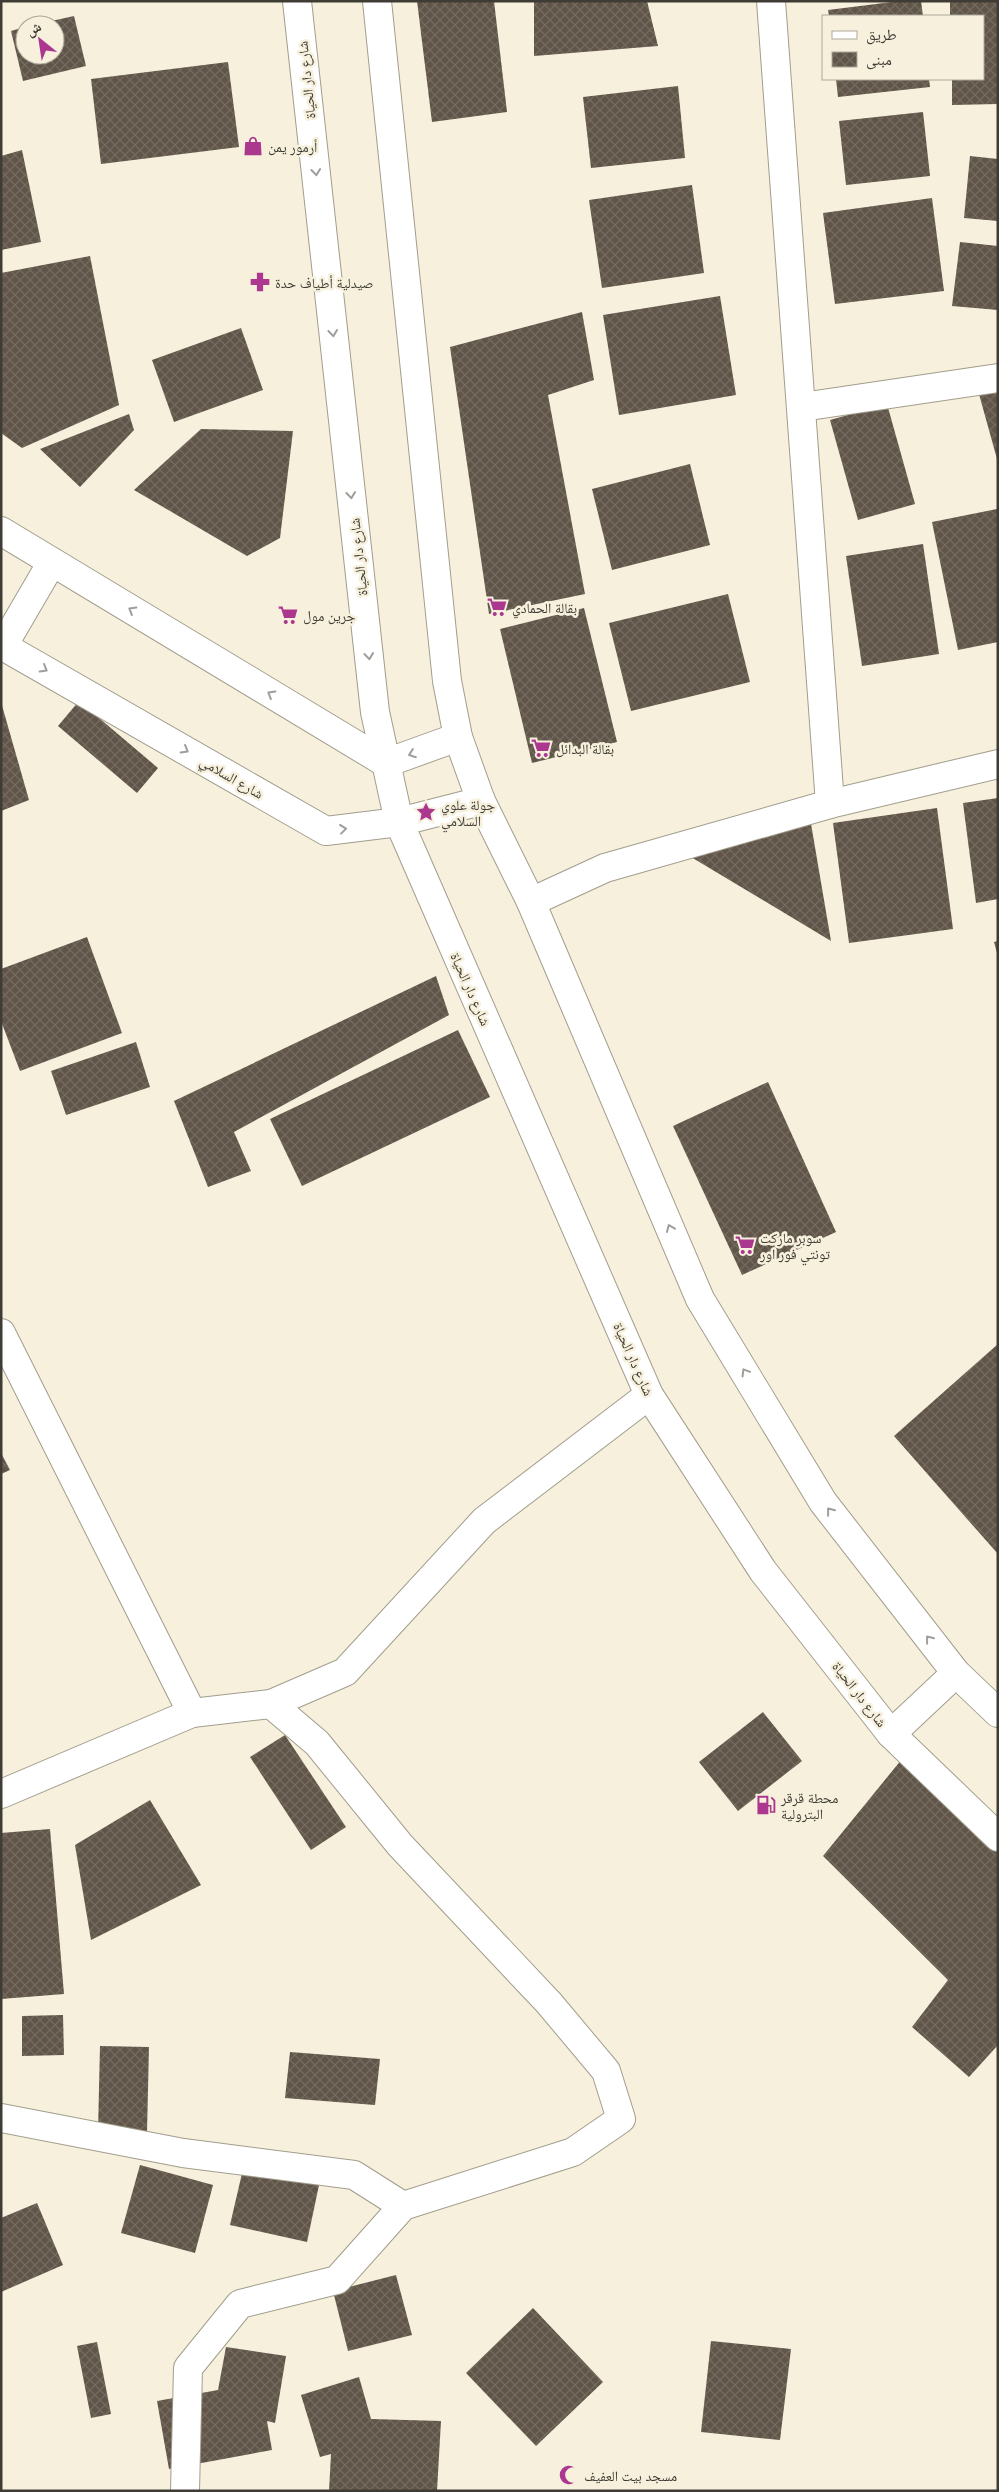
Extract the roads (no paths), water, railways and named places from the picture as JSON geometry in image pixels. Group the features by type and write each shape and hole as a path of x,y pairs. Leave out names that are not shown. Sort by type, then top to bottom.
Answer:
{"street":[{"name":"شارع دار الحياة","path":"297,1 375,712 399,822 649,1395 763,1571 891,1734 998,1837"},
{"path":"376,1 446,671 458,737 481,801 531,902 700,1298 823,1502 956,1673 998,1713"},
{"path":"771,1 830,804"},
{"path":"802,407 998,378"},
{"path":"1,531 386,763 458,737"},
{"path":"2,645 52,562"},
{"name":"شارع السلامي","path":"2,645 326,831 399,822 481,801"},
{"path":"531,902 605,868 830,804 998,764"},
{"path":"1,1333 192,1714"},
{"path":"1,1794 192,1714 271,1704 345,1672 484,1521 649,1395"},
{"path":"891,1734 956,1673"},
{"path":"185,2491 188,2368 240,2304 336,2280 403,2206 573,2152 621,2118 606,2071 549,2003 400,1844 317,1743 271,1704"},
{"path":"1,2118 183,2153 354,2175 403,2206"}],"place":[{"name":"أرمور يمن","path":"253,146"},
{"name":"صيدلية أطياف حدة","path":"260,282"},
{"name":"بقالة الحمادي","path":"497,607"},
{"name":"جرين مول","path":"288,615"},
{"name":"بقالة البدائل","path":"541,748"},
{"name":"جولة علوي السلامي","path":"426,812"},
{"name":"سوبر ماركت تونتي فور اور","path":"745,1245"},
{"name":"محطة قرقر البترولية","path":"766,1805"},
{"name":"مسجد بيت العفيف","path":"569,2475"}]}
